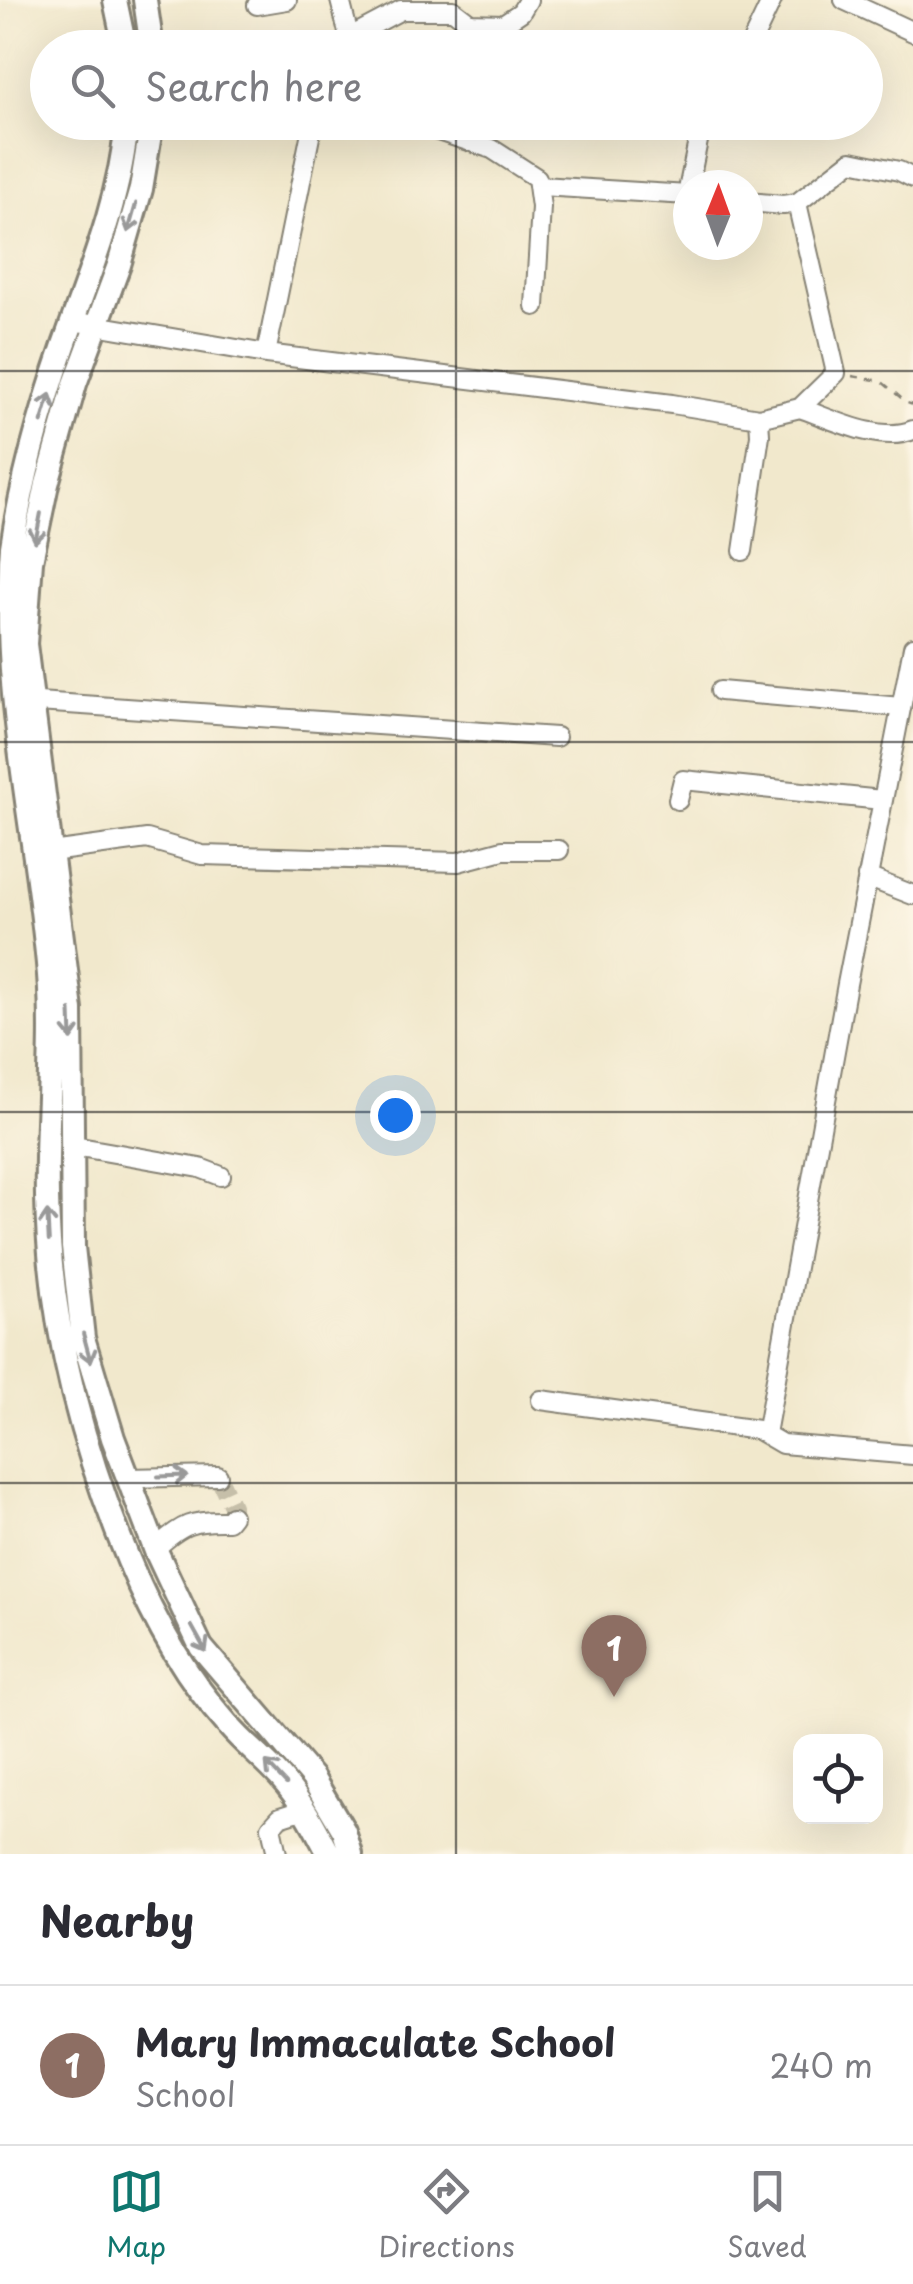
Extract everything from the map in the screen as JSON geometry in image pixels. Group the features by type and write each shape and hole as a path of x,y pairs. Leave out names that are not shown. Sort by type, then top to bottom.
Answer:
{"main road":[{"path":"116,0 121,30"},
{"path":"145,0 149,30"},
{"path":"123,140 102,242 72,321 9,520 6,608 12,676 8,702 49,975 52,1064 46,1192 50,1280 65,1360 104,1492 130,1563 177,1658 227,1725 282,1779 329,1854"},
{"path":"12,676 26,644 32,561 46,484 75,384 119,264 149,140"},
{"path":"12,676 32,700 70,1010 72,1246 83,1338 128,1478 201,1647 312,1777 344,1831 351,1854"}],"street":[{"path":"257,5 287,0"},
{"path":"340,0 348,30"},
{"path":"369,30 406,5 454,10 470,23 503,24 522,12 528,0"},
{"path":"758,30 772,0"},
{"path":"844,0 913,32"},
{"path":"266,354 308,140"},
{"path":"465,140 492,149 530,171 541,186 535,306"},
{"path":"692,170 698,140"},
{"path":"763,203 797,203 850,162 899,170 913,178"},
{"path":"541,186 673,191"},
{"path":"72,321 266,354 759,418 800,408 836,372 797,203"},
{"path":"800,408 860,429 900,436 913,430"},
{"path":"742,552 760,435 759,418"},
{"path":"766,1434 913,647"},
{"path":"720,691 901,707"},
{"path":"8,702 32,700 556,738"},
{"path":"678,800 682,781 882,800"},
{"path":"51,852 146,839 202,855 438,862 458,862 503,850 559,850"},
{"path":"867,877 913,895"},
{"path":"74,1146 200,1168 220,1176"},
{"path":"541,1400 742,1427 782,1444 913,1455"},
{"path":"128,1478 218,1476"},
{"path":"155,1548 186,1524 228,1521 232,1516"},
{"path":"277,1854 271,1826 280,1817 304,1809"}],"path":[{"path":"836,372 880,382 913,405"}],"tunnel":[{"path":"218,1476 232,1506 232,1516"}],"place":[{"name":"Mary Immaculate School","path":"614,1697"}]}
